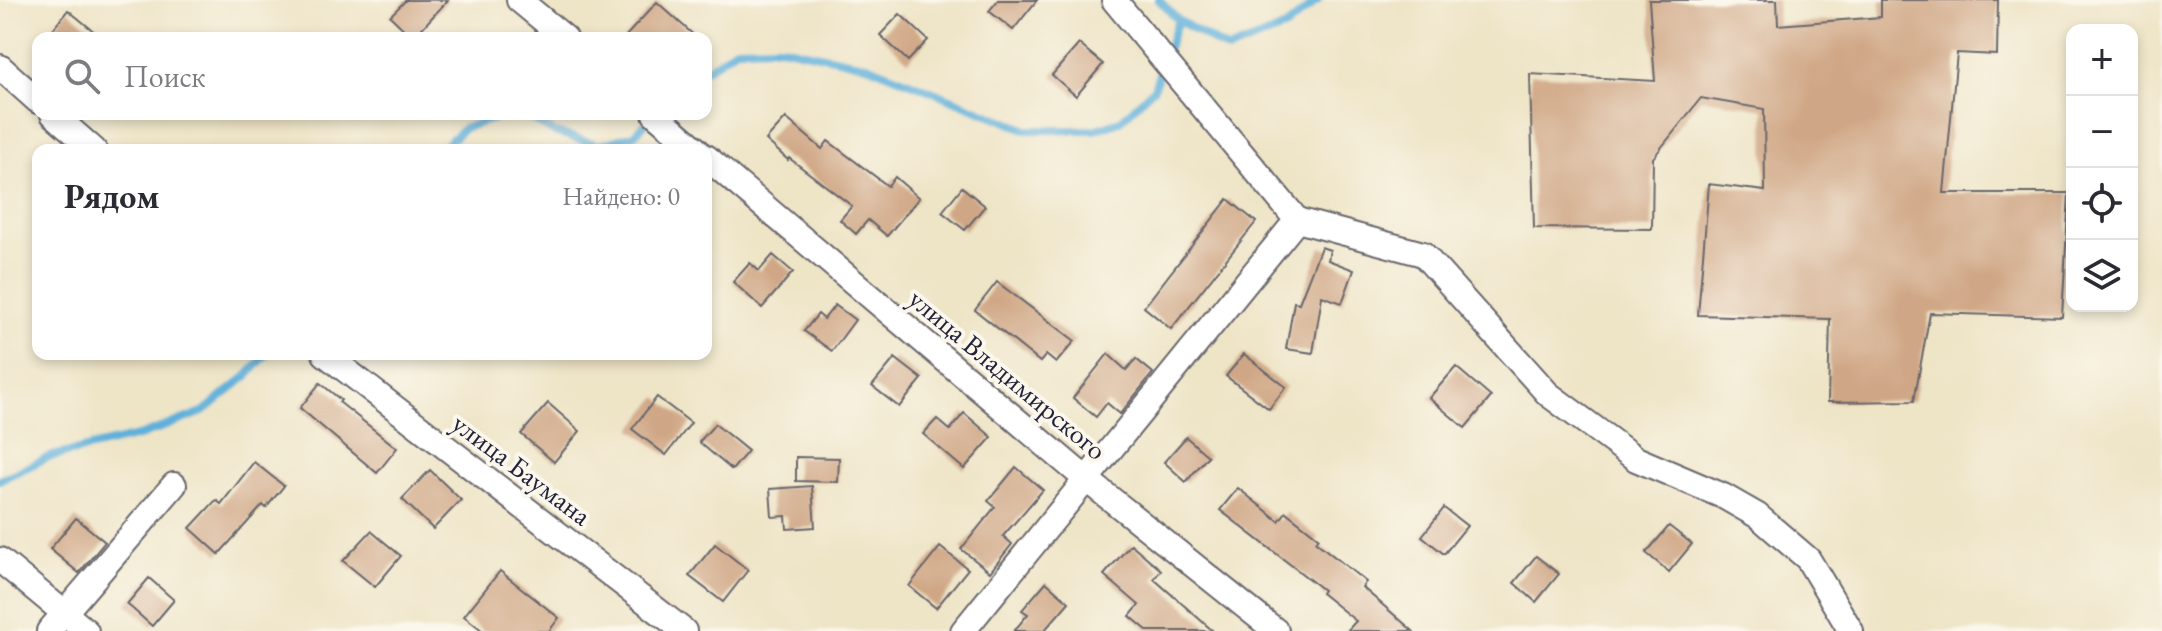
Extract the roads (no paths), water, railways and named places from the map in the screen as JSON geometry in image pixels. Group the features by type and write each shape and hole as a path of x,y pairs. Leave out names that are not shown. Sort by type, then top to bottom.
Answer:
{"street":[{"path":"519,0 558,32"},
{"path":"1114,0 1297,220 1423,254 1548,394 1636,459 1723,496 1758,516 1808,559 1851,631"},
{"path":"0,67 32,96"},
{"path":"60,120 87,144"},
{"path":"662,120 690,144"},
{"name":"улица Владимирского","path":"712,162 1087,480 1276,631"},
{"path":"963,631 1297,220"},
{"name":"улица Баумана","path":"333,360 684,631"},
{"path":"56,622 174,485"},
{"path":"0,560 56,622 86,631"}],"waterway":[{"path":"1159,0 1178,20 1228,50 1286,27 1318,0"},
{"path":"712,66 737,48 781,47 867,65 1027,130 1094,130 1120,121 1154,88 1178,20"},
{"path":"447,144 464,128 490,120"},
{"path":"533,120 554,132 596,144"},
{"path":"602,144 634,135 649,120"},
{"path":"0,480 49,457 142,435 203,412 262,360"}]}
